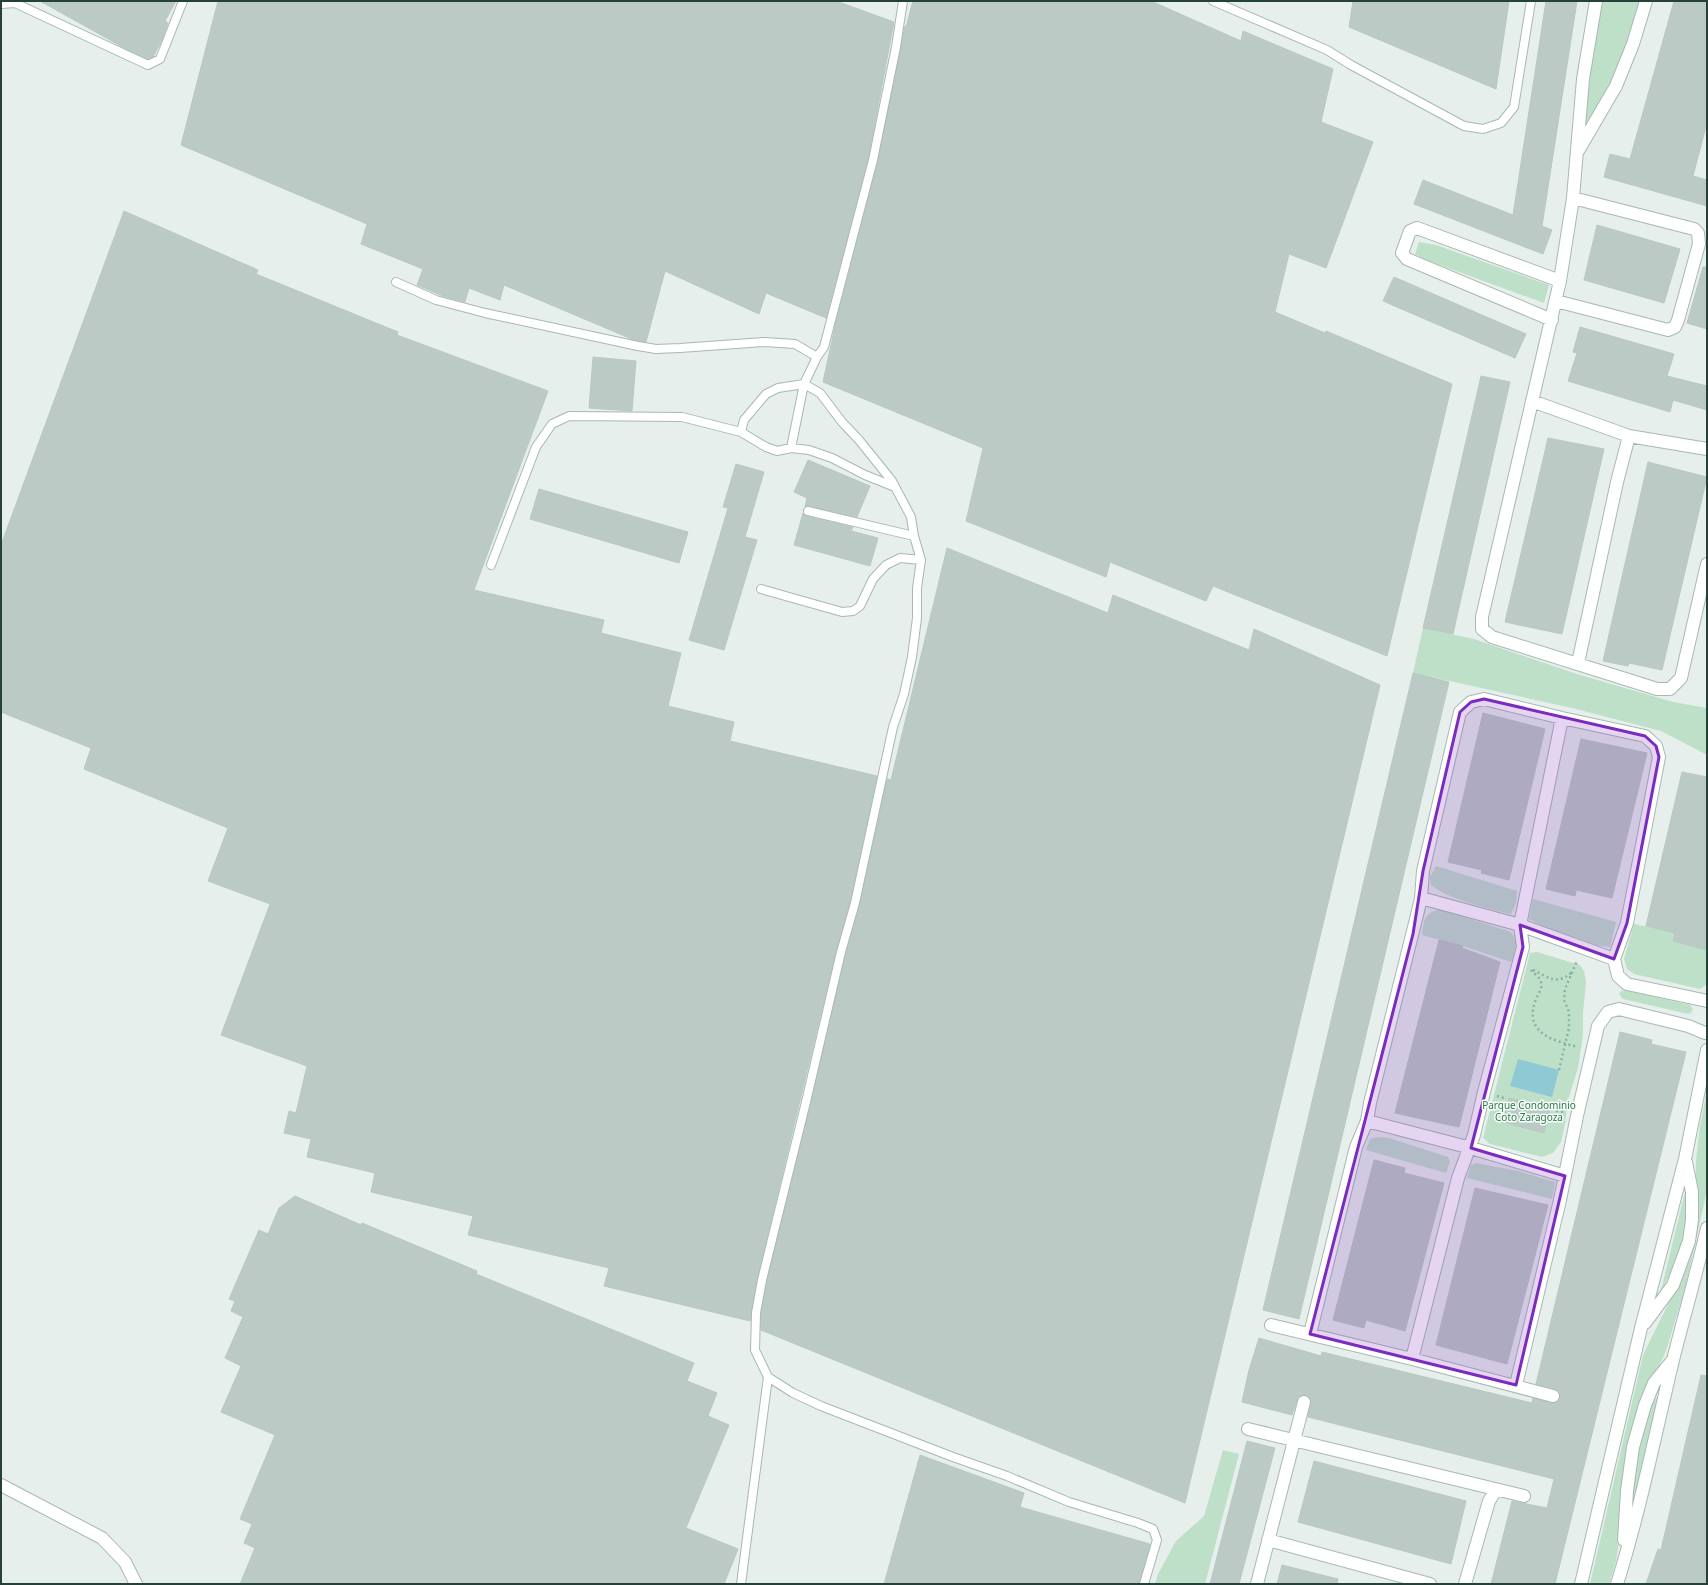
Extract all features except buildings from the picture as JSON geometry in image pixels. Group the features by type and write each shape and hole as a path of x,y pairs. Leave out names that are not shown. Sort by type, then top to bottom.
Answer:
{"street":[{"path":"1596,1 1583,79 1573,198 1560,282 1482,617 1482,629 1492,637 1657,689 1670,689 1680,678 1707,564"},
{"path":"1576,156 1616,86 1633,44 1646,1"},
{"path":"1556,301 1668,330 1675,327 1678,320 1699,244 1698,233 1694,229 1573,198"},
{"path":"1552,320 1407,259 1402,253 1410,231 1417,228 1560,282"},
{"path":"1532,401 1629,436 1707,449"},
{"path":"1578,663 1617,482 1629,436"},
{"path":"1310,1334 1356,1147 1367,1121 1370,1103 1421,898 1423,871 1460,712 1471,702 1484,698 1562,718 1645,736 1656,746 1659,757 1627,923 1614,959 1618,976 1627,984 1707,1001"},
{"path":"1412,1359 1458,1178 1471,1148 1523,947 1520,925 1562,718"},
{"path":"1421,898 1520,925 1614,959"},
{"path":"1516,1385 1565,1176 1598,1026 1608,1012 1619,1009 1706,1030"},
{"path":"1581,1584 1641,1328 1685,1159 1707,1050"},
{"path":"1367,1121 1471,1148 1565,1176"},
{"path":"1641,1328 1672,1285 1688,1241 1692,1220 1692,1192 1685,1159"},
{"path":"1616,1584 1642,1496 1673,1360 1693,1288 1707,1228"},
{"path":"1271,1325 1516,1385 1553,1396"},
{"path":"1622,1567 1628,1476 1632,1447 1645,1405 1654,1383 1673,1360"},
{"path":"1257,1584 1304,1402"},
{"path":"1248,1429 1524,1496"},
{"path":"1,1485 102,1538 126,1562 136,1584"},
{"path":"1465,1584 1489,1501 1496,1490"},
{"path":"1268,1540 1430,1584"}],"lane":[{"path":"1,4 14,3 148,65 160,59 183,1"},
{"path":"790,448 804,384 816,357 824,347 872,160 896,47 903,1"},
{"path":"1213,1 1327,50 1351,65 1464,126 1483,129 1501,123 1514,107 1531,1"},
{"path":"396,282 436,300 485,313 638,346 656,349 782,342 795,344 816,357"},
{"path":"741,432 744,420 766,394 778,388 804,384 820,393 895,487 911,517 914,536 921,560 917,588 916,618 912,656 904,694 892,728 855,903 841,952 762,1280 756,1313 755,1350 768,1377 793,1393 821,1406 953,1458 1008,1476 1069,1502 1154,1529 1157,1540 1144,1584"},
{"path":"491,565 536,447 552,424 569,416 682,417 741,432 766,447 777,451 790,448 809,450 832,458 865,475 895,487"},
{"path":"808,511 914,536"},
{"path":"761,589 842,612 853,610 860,606 873,579 886,565 900,558 921,560"},
{"path":"741,1584 768,1377"}],"path":[{"path":"1559,1070 1569,1028 1568,1012 1564,1000 1565,988 1582,948"},
{"path":"1517,967 1530,969 1555,981 1563,980 1572,972"},
{"path":"1530,969 1541,980 1542,987 1532,1012 1541,1033 1551,1040 1592,1050"}],"highlighted area":[{"path":"1484,699 1645,736 1656,746 1659,757 1627,923 1614,959 1520,925 1523,947 1471,1148 1565,1176 1516,1385 1310,1334 1413,934 1423,871 1460,712 1471,702"}],"green space":[{"path":"1597,1 1645,1 1632,43 1579,145"},
{"path":"1419,242 1436,245 1549,285 1544,303 1426,260 1415,254"},
{"path":"1423,628 1474,639 1577,674 1673,702 1707,708 1707,755 1661,731 1572,708 1413,673"},
{"path":"1707,784 1707,984 1700,989 1634,974 1627,969 1624,959 1634,924 1672,932"},
{"path":"1436,866 1517,891 1516,903 1511,914 1469,903 1438,890 1431,885 1430,877"},
{"path":"1533,899 1616,922 1610,947 1596,945 1550,930 1529,919"},
{"path":"1439,909 1511,932 1515,940 1515,951 1511,962 1463,946 1422,935 1423,925 1426,918 1430,913"},
{"name":"Parque Condominio Coto Zaragoza","path":"1537,952 1580,965 1584,971 1586,982 1583,1013 1583,1035 1578,1068 1568,1100 1561,1142 1553,1153 1542,1157 1490,1144 1483,1138 1530,953"},
{"path":"1625,990 1690,1005 1693,1009 1691,1013 1688,1014 1623,999 1619,994 1621,991"},
{"path":"1707,1090 1707,1190 1686,1285 1666,1351 1641,1405 1616,1561 1609,1584 1590,1584 1643,1355 1672,1296 1695,1220 1696,1160 1700,1126"},
{"path":"1378,1137 1389,1138 1448,1157 1450,1161 1446,1173 1366,1150 1370,1139"},
{"path":"1476,1163 1518,1171 1555,1182 1552,1199 1467,1178 1471,1165"},
{"path":"1686,1188 1687,1215 1684,1238 1674,1265 1661,1290"},
{"path":"1660,1393 1634,1502 1633,1488 1635,1457 1649,1408"},
{"path":"1223,1450 1239,1454 1205,1584 1155,1584 1158,1574 1176,1541 1204,1516"}],"water":[{"path":"1518,1059 1559,1070 1552,1097 1510,1086"}]}
